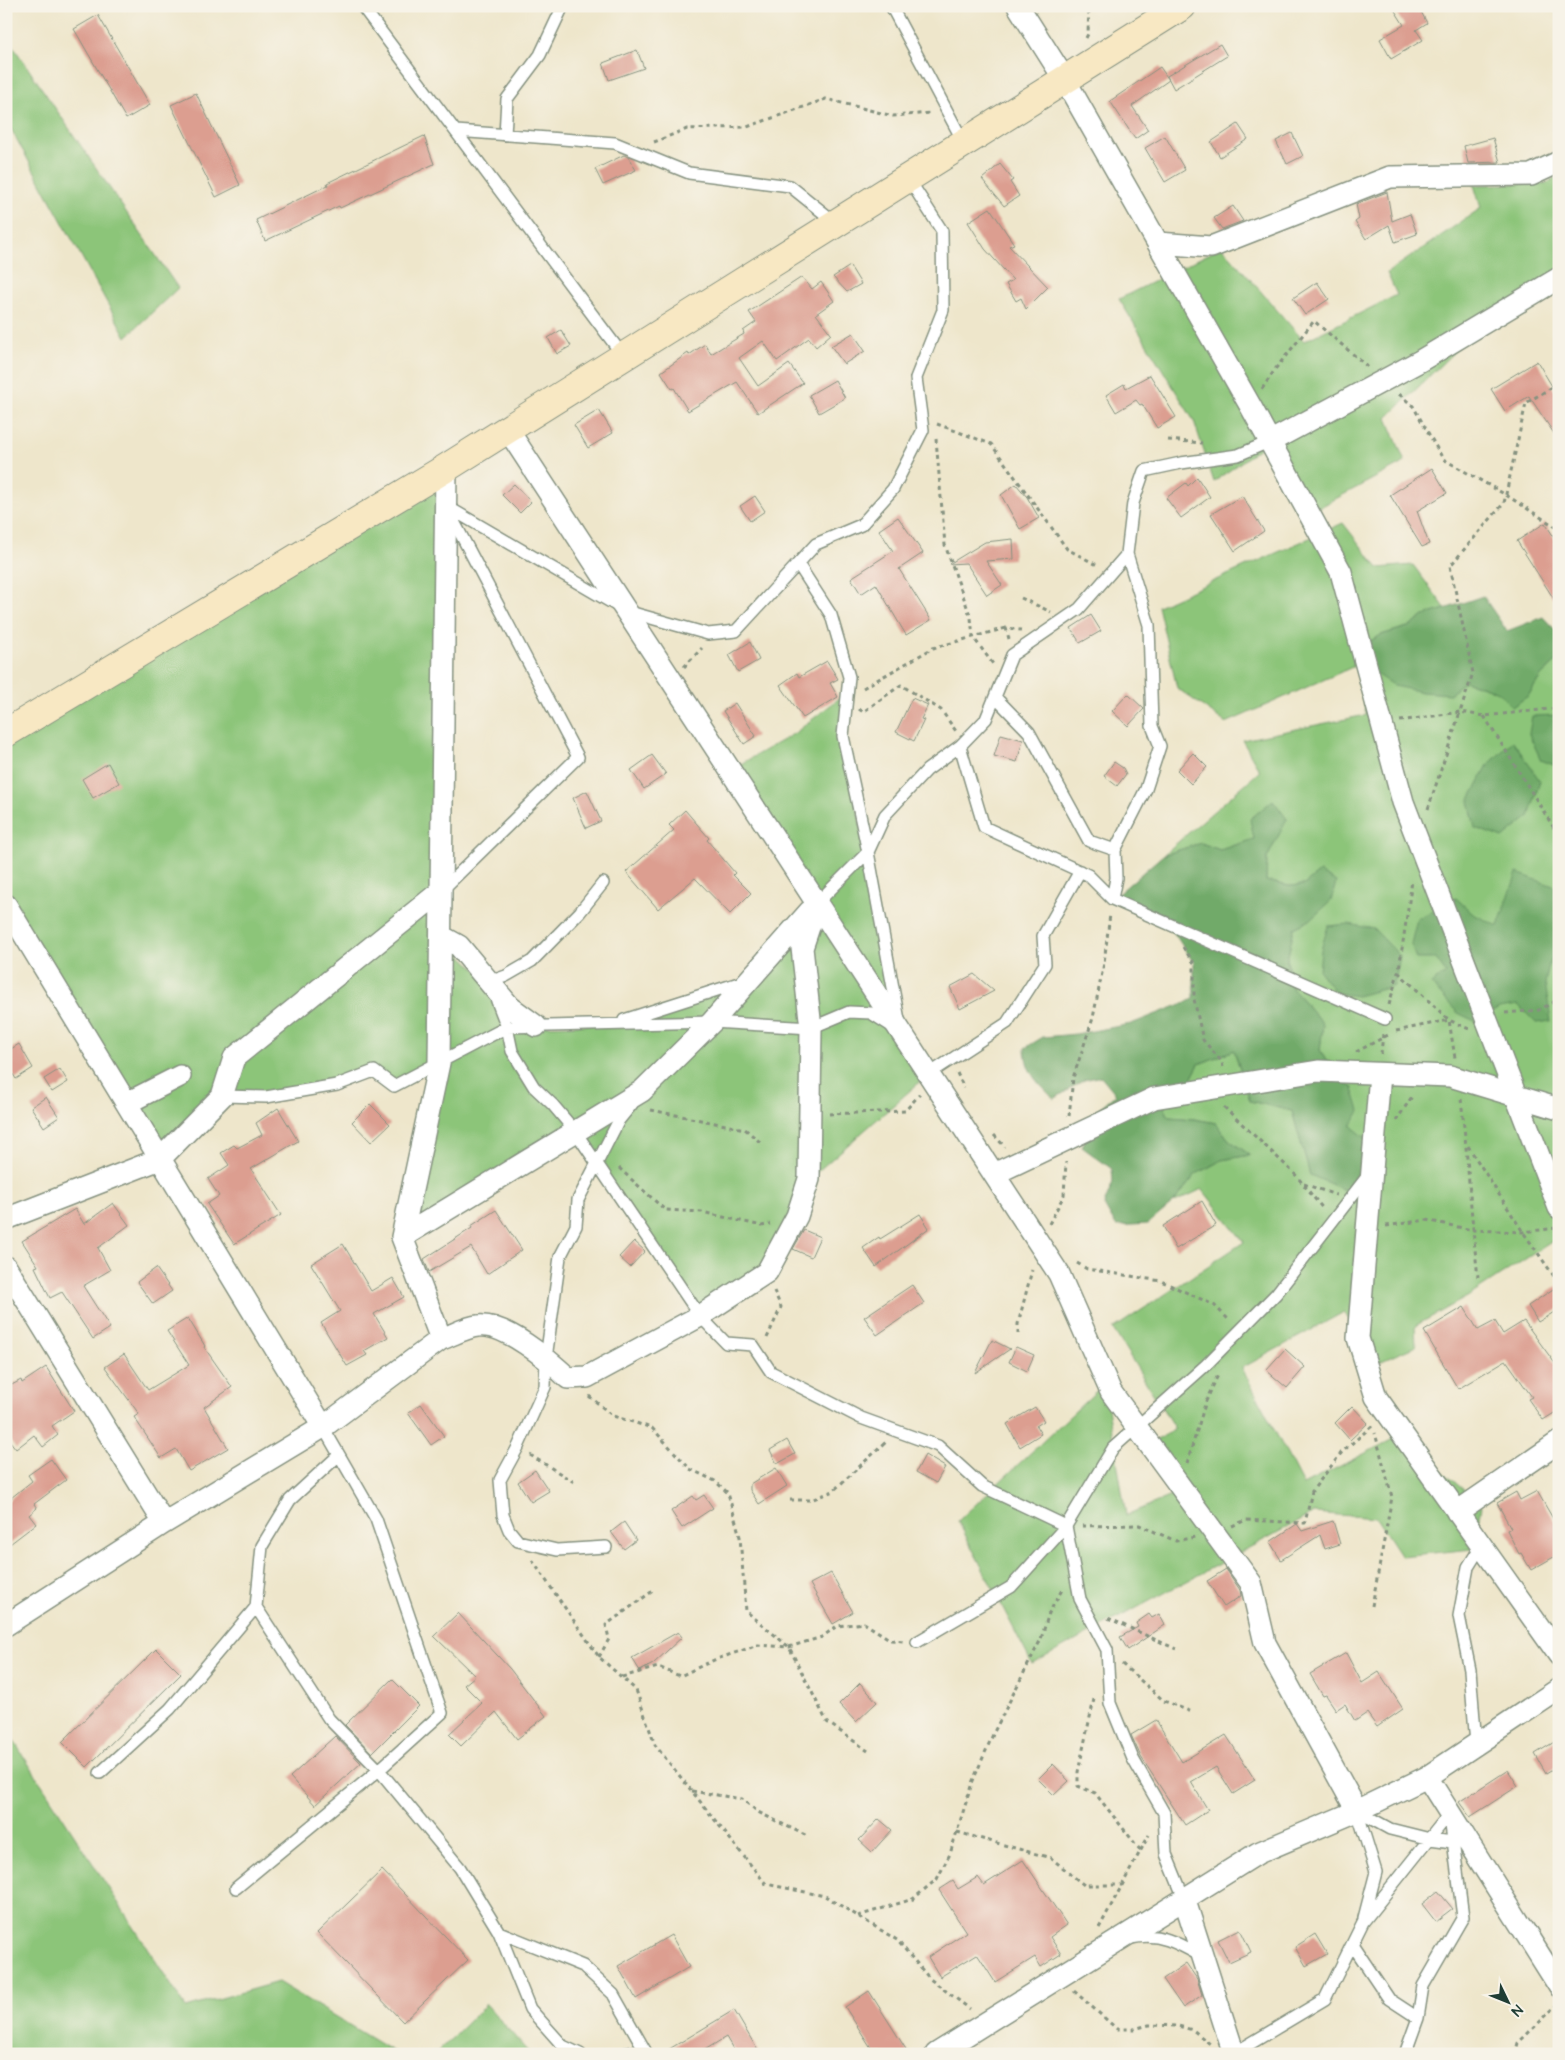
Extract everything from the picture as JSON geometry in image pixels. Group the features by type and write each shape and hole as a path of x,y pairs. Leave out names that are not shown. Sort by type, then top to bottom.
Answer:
{"main road":[{"path":"6,733 508,430 1182,6"}],"street":[{"path":"1018,6 1065,80 1252,407 1341,572 1403,802 1559,1208"},
{"path":"1158,243 1212,247 1390,177 1531,175 1559,162"},
{"path":"1271,441 1420,361 1559,278"},
{"path":"508,430 1059,1274 1111,1392 1252,1583 1265,1643 1357,1811"},
{"path":"442,1339 402,1238 439,1063 446,468"},
{"path":"6,1219 160,1159 222,1096 234,1058 441,891"},
{"path":"402,1238 575,1131 636,1098 712,1022 817,903"},
{"path":"6,1625 164,1523 323,1427 442,1339 479,1325 501,1330 539,1352 568,1378 587,1377 700,1316 767,1272 797,1216 809,1179 811,1028 802,948 817,903"},
{"path":"6,905 323,1427"},
{"path":"441,936 459,946 510,1007 536,1026"},
{"path":"994,1174 1154,1098 1224,1096 1318,1072 1450,1076 1559,1108"},
{"path":"1380,1074 1358,1338 1376,1398 1559,1655"},
{"path":"127,1103 180,1076"},
{"path":"6,1267 164,1523"},
{"path":"1457,1512 1559,1442"},
{"path":"936,2054 1258,1853 1357,1811 1427,1776 1559,1690"},
{"path":"1427,1776 1450,1813 1461,1843 1559,1986"},
{"path":"1184,1898 1203,1956 1228,2052"}],"lane":[{"path":"362,6 624,357"},
{"path":"505,135 507,98 540,55 563,6"},
{"path":"891,6 964,143"},
{"path":"456,132 615,143 688,173 790,186 836,223"},
{"path":"446,506 626,610 708,634 736,631 816,544 861,525 893,489 923,430 916,378 943,310 942,231 908,178"},
{"path":"1112,899 1116,878 1115,850 1146,789 1160,746 1152,726 1149,625 1127,554 1133,503 1144,472 1181,463 1238,454 1271,441"},
{"path":"441,891 578,757 446,506"},
{"path":"817,903 868,852 885,815 927,770 962,744 986,719 1012,655 1080,609 1127,554"},
{"path":"798,564 831,615 848,677 843,736 868,852 901,1032"},
{"path":"995,697 1028,732 1089,841 1115,850"},
{"path":"962,744 984,827 1088,875 1112,899 1385,1019"},
{"path":"933,1081 1007,1023 1045,964 1043,936 1080,871"},
{"path":"603,883 580,912 532,961 506,976 489,982 508,1026 512,1051 534,1087 553,1104 575,1131 700,1316 726,1342 753,1345 771,1372 861,1418 938,1446 982,1486 1066,1526"},
{"path":"611,1024 749,980"},
{"path":"222,1096 266,1097 337,1085 374,1071 394,1086 508,1026 712,1022 811,1028 849,1012 856,1012 871,1013 901,1032"},
{"path":"606,1547 557,1550 518,1541 509,1530 503,1515 500,1480 518,1447 545,1387 546,1358 560,1257 576,1226 578,1200 619,1120 636,1098"},
{"path":"917,1642 1010,1587 1066,1526 1113,1448 1206,1365 1276,1294 1372,1170"},
{"path":"236,1888 380,1770 442,1713 376,1519 323,1427"},
{"path":"100,1773 170,1709 256,1607 262,1546 290,1500 339,1455"},
{"path":"1066,1526 1080,1599 1107,1650 1110,1703 1133,1759 1164,1813 1166,1854 1184,1898"},
{"path":"1476,1744 1470,1670 1459,1616 1468,1567 1481,1546"},
{"path":"256,1607 329,1719 380,1770 460,1868 499,1932 530,2008 563,2046 580,2054"},
{"path":"1357,1811 1390,1828 1430,1838 1461,1843 1463,1917 1423,1986 1418,2018 1405,2054"},
{"path":"1228,2052 1325,1999 1363,1922 1376,1872 1357,1811"},
{"path":"1363,1922 1450,1813"},
{"path":"499,1932 583,1966 613,1994 646,2052 624,2054"},
{"path":"1116,1941 1144,1935 1167,1938 1203,1956"},
{"path":"1352,1944 1389,1999 1418,2018"}],"path":[{"path":"633,151 687,129 747,127 826,99 893,116 947,111"},
{"path":"1252,407 1276,368 1314,321 1413,406 1443,459 1506,495 1559,529"},
{"path":"1418,840 1473,672 1450,566 1504,503 1526,403 1559,383"},
{"path":"921,418 991,444 1066,549 1111,572"},
{"path":"921,418 936,439 945,545 972,618 973,637 1003,678"},
{"path":"1021,598 1065,619"},
{"path":"962,744 941,710 901,685 863,712 846,698 932,648 1006,628"},
{"path":"672,681 700,651 708,634"},
{"path":"1382,723 1460,712 1484,716 1559,708"},
{"path":"1484,716 1559,836"},
{"path":"1380,1074 1385,1019 1398,972 1412,878"},
{"path":"1168,924 1194,963 1194,999 1203,1040 1222,1062 1224,1096 1232,1115 1294,1173 1332,1221"},
{"path":"1398,972 1449,1020 1470,1029"},
{"path":"1484,1014 1539,1010 1559,999"},
{"path":"1350,1054 1396,1031 1449,1020"},
{"path":"1449,1020 1467,1144 1472,1230 1478,1277"},
{"path":"1394,1124 1426,1075"},
{"path":"810,1115 905,1112 933,1081"},
{"path":"1224,1096 1232,1115"},
{"path":"636,1098 745,1128 760,1143"},
{"path":"1467,1144 1523,1232 1556,1279"},
{"path":"597,1164 616,1164 666,1210 702,1212 762,1226 797,1216"},
{"path":"1367,1230 1426,1220 1472,1230 1523,1232 1559,1228"},
{"path":"1071,1261 1087,1269 1161,1281 1214,1305 1239,1331"},
{"path":"760,1354 780,1307 767,1272"},
{"path":"1180,1485 1206,1401 1223,1366"},
{"path":"568,1378 613,1416 652,1428 690,1469 715,1481 728,1493 740,1537 746,1611 789,1647 827,1722 868,1751"},
{"path":"1066,1526 1139,1525 1176,1541 1215,1533 1246,1520 1305,1523 1312,1491 1342,1452 1373,1425 1392,1497 1372,1606"},
{"path":"790,1500 811,1500 833,1491 897,1431"},
{"path":"518,1447 574,1482"},
{"path":"518,1541 599,1657 636,1690 655,1745 766,1884 825,1896 897,1940 930,1979 987,2021"},
{"path":"858,1916 913,1899 937,1879 950,1854 972,1783 994,1732 1041,1639 1049,1614 1074,1568"},
{"path":"599,1657 608,1639 606,1624 654,1590"},
{"path":"1106,1617 1119,1625 1176,1649"},
{"path":"622,1677 658,1667 680,1676 714,1660 758,1645 789,1647 822,1637 837,1626 864,1623 891,1640 917,1642"},
{"path":"1107,1650 1164,1702 1192,1712"},
{"path":"1109,1685 1093,1700 1078,1772 1078,1786 1095,1793 1141,1851"},
{"path":"692,1790 742,1799 758,1812 807,1836"},
{"path":"1081,1963 1141,1851 1161,1809"},
{"path":"957,1832 1051,1858 1084,1884 1122,1885"},
{"path":"1058,1977 1117,2029 1134,2029 1149,2024 1178,2026 1193,2030 1228,2052"},
{"path":"1515,2054 1518,2044 1559,2004"}],"green space":[{"path":"6,36 178,288 126,337 6,120"},
{"path":"1559,175 1559,281 1487,319 1387,418 1405,462 1305,515 1272,439 1214,482 1194,421 1119,299 1222,247 1304,341 1397,295 1387,273 1481,208 1474,185 1547,183"},
{"path":"446,468 441,936 536,1026 611,1024 749,980 817,903 730,770 795,733 847,692 843,736 901,1032 929,1074 809,1179 767,1272 700,1316 575,1132 402,1237 439,1064 394,1086 374,1071 337,1085 222,1096 160,1159 6,905 6,733"},
{"path":"1343,523 1378,568 1413,565 1446,609 1424,616 1411,626 1381,635 1465,681 1499,692 1528,696 1541,676 1559,659 1559,1237 1469,1296 1415,1326 1416,1346 1377,1363 1344,1312 1242,1368 1303,1485 1401,1435 1482,1506 1474,1549 1401,1556 1376,1518 1314,1513 1032,1664 958,1521 1104,1384 1126,1515 1174,1495 1147,1446 1175,1429 1113,1329 1244,1242 1202,1189 1173,1203 1196,1174 1222,1160 1250,1155 1229,1140 1216,1123 1169,1117 1155,1088 1190,1081 1199,1064 1234,1050 1250,1101 1292,1111 1310,1175 1351,1126 1336,1079 1320,1050 1323,1024 1292,988 1287,959 1294,928 1310,920 1320,872 1304,885 1289,886 1266,881 1267,858 1287,819 1254,839 1220,850 1201,843 1163,855 1260,771 1242,740 1366,715 1357,665 1226,723 1177,688 1158,606"},
{"path":"1483,596 1507,631 1543,617 1559,634 1559,659 1541,676 1528,696 1512,707 1499,692 1465,681 1450,694 1422,692 1394,686 1367,668 1361,646 1381,635 1411,626 1424,616"},
{"path":"1559,715 1559,767 1541,760 1529,734 1532,716"},
{"path":"1513,741 1540,781 1529,817 1503,838 1475,828 1469,801 1488,765"},
{"path":"1273,800 1287,819 1267,858 1266,881 1289,886 1304,885 1320,872 1336,882 1331,901 1310,920 1294,928 1287,960 1292,988 1323,1024 1320,1050 1336,1079 1353,1088 1360,1111 1351,1126 1366,1138 1372,1165 1347,1191 1310,1175 1292,1111 1250,1101 1234,1050 1199,1064 1190,1081 1155,1089 1169,1117 1216,1123 1229,1140 1250,1155 1222,1160 1196,1174 1173,1203 1148,1224 1116,1226 1104,1205 1113,1182 1112,1169 1082,1147 1098,1109 1116,1094 1101,1076 1084,1080 1054,1099 1030,1071 1025,1048 1043,1037 1076,1034 1131,1024 1194,999 1194,963 1168,924 1112,899 1163,855 1201,843 1220,850 1254,839 1250,819"},
{"path":"1517,873 1559,888 1559,955 1550,960 1545,983 1551,1021 1536,1023 1518,1005 1499,1008 1477,1022 1458,1013 1431,984 1446,973 1436,959 1416,959 1411,944 1417,919 1456,898 1473,914 1498,926"},
{"path":"1349,924 1374,929 1400,956 1394,986 1357,996 1336,993 1319,971 1321,950 1328,926"},
{"path":"6,1729 186,2008 278,1982 397,2054 6,2054"},
{"path":"486,2004 530,2054 436,2054"}],"building":[{"path":"1392,6 1418,6 1427,23 1416,30 1423,40 1391,59 1380,39 1404,25"},
{"path":"98,15 150,105 126,119 74,29"},
{"path":"1220,44 1227,56 1174,89 1167,76"},
{"path":"637,50 644,68 609,80 603,63"},
{"path":"1160,67 1169,80 1132,106 1148,130 1135,139 1110,101"},
{"path":"196,93 240,185 216,197 171,105"},
{"path":"1238,124 1248,139 1220,157 1211,142"},
{"path":"1292,133 1303,156 1287,164 1276,141"},
{"path":"424,136 434,164 265,241 256,220"},
{"path":"1165,136 1185,170 1165,182 1145,148"},
{"path":"1493,138 1500,162 1468,163 1464,146"},
{"path":"624,155 628,157 636,170 603,185 595,169"},
{"path":"1000,164 1013,180 1010,182 1019,196 1004,206 982,179"},
{"path":"1387,192 1392,221 1410,214 1417,234 1395,242 1389,225 1366,239 1355,222 1359,219 1356,204"},
{"path":"1233,206 1243,221 1222,229 1214,218"},
{"path":"990,208 1014,244 1009,246 1048,287 1026,309 1021,298 1016,301 1006,284 1013,280 985,249 968,222"},
{"path":"850,266 861,284 847,292 833,277"},
{"path":"802,277 812,289 821,282 834,301 816,314 831,334 816,347 809,338 777,361 763,341 739,358 758,386 789,364 803,383 758,413 737,382 688,411 674,388 672,389 661,372 688,353 689,355 705,344 711,354 744,334 743,331 756,322 749,312"},
{"path":"1317,282 1329,299 1305,315 1293,298"},
{"path":"561,330 571,346 557,354 548,338"},
{"path":"853,333 865,351 844,364 831,346"},
{"path":"1537,361 1559,398 1559,441 1529,396 1505,411 1491,389"},
{"path":"1150,375 1176,417 1157,428 1142,404 1140,405 1136,400 1116,412 1106,395 1124,384 1126,388"},
{"path":"835,380 845,398 819,413 809,395"},
{"path":"599,410 613,433 588,448 574,425"},
{"path":"1432,468 1447,493 1417,511 1429,544 1422,547 1390,495"},
{"path":"1197,477 1210,497 1181,518 1166,498 1186,483 1188,486"},
{"path":"514,484 531,502 520,513 502,495"},
{"path":"1016,484 1027,497 1039,518 1020,529 1001,495"},
{"path":"755,496 765,511 750,521 740,506"},
{"path":"1242,496 1264,531 1235,551 1211,514"},
{"path":"898,517 923,553 899,569 931,620 906,635 876,584 861,594 851,578 893,551 879,530"},
{"path":"1545,523 1559,545 1559,607 1517,541"},
{"path":"1013,539 1014,559 986,561 1002,585 987,595 966,563 949,564 985,542"},
{"path":"1091,615 1101,631 1080,643 1071,628"},
{"path":"750,642 759,660 738,672 729,655"},
{"path":"827,661 838,679 830,683 838,697 803,718 780,685 797,673 799,677"},
{"path":"1128,694 1144,709 1128,726 1112,711"},
{"path":"912,698 928,705 921,719 924,720 914,741 896,732"},
{"path":"735,703 756,736 744,744 723,711"},
{"path":"1001,734 1023,740 1017,762 994,756"},
{"path":"1193,753 1207,767 1191,784 1177,770"},
{"path":"652,755 666,774 644,789 631,770"},
{"path":"1114,762 1123,768 1126,774 1117,786 1104,776"},
{"path":"108,763 119,783 93,798 82,779"},
{"path":"587,791 601,821 586,828 573,798"},
{"path":"685,810 735,873 733,875 751,893 730,914 695,878 658,909 626,872 674,830 669,825"},
{"path":"974,974 994,991 960,1009 950,987"},
{"path":"19,1044 33,1068 16,1079 6,1063 6,1052"},
{"path":"60,1069 68,1082 52,1092 44,1079"},
{"path":"46,1097 59,1117 44,1127 31,1107"},
{"path":"370,1104 390,1124 371,1142 352,1122"},
{"path":"278,1108 298,1141 251,1169 281,1215 234,1244 207,1204 219,1196 208,1179 229,1165 221,1153 234,1145 237,1148 262,1135 256,1123"},
{"path":"1202,1201 1216,1225 1176,1249 1163,1226"},
{"path":"113,1203 129,1225 98,1248 110,1270 83,1286 110,1328 93,1339 62,1292 50,1298 35,1267 38,1266 22,1241 75,1209 84,1224"},
{"path":"496,1210 522,1250 487,1274 471,1247 429,1272 424,1259"},
{"path":"920,1214 929,1228 876,1267 863,1248"},
{"path":"804,1230 820,1237 811,1257 793,1249"},
{"path":"634,1241 645,1251 630,1267 619,1257"},
{"path":"343,1244 371,1291 393,1278 404,1297 374,1314 388,1337 364,1351 367,1355 347,1366 321,1323 340,1311 311,1264"},
{"path":"156,1268 172,1291 153,1304 137,1282"},
{"path":"912,1285 924,1303 877,1335 864,1317"},
{"path":"1559,1285 1559,1309 1538,1322 1528,1306"},
{"path":"1464,1307 1478,1330 1495,1321 1503,1334 1524,1321 1559,1369 1559,1410 1543,1420 1528,1399 1532,1397 1506,1360 1458,1389 1424,1331"},
{"path":"188,1318 204,1347 232,1387 204,1407 228,1448 189,1471 176,1449 161,1458 134,1417 139,1414 105,1367 124,1354 148,1390 189,1365 167,1331"},
{"path":"992,1340 1010,1349 975,1373"},
{"path":"1016,1347 1034,1355 1027,1371 1009,1362"},
{"path":"1285,1349 1305,1367 1287,1388 1266,1370"},
{"path":"46,1367 74,1411 52,1426 58,1435 43,1447 34,1435 16,1449 6,1436 6,1388 21,1380 22,1383"},
{"path":"421,1404 444,1436 431,1445 408,1413"},
{"path":"1352,1406 1368,1423 1350,1440 1335,1423"},
{"path":"1035,1407 1044,1421 1036,1426 1041,1434 1020,1447 1007,1424"},
{"path":"787,1440 795,1454 777,1464 770,1450"},
{"path":"925,1455 945,1467 936,1483 916,1472"},
{"path":"51,1459 66,1480 34,1504 37,1508 29,1515 36,1524 6,1547 6,1502 32,1481 28,1475"},
{"path":"776,1468 787,1486 759,1504 750,1490 750,1484"},
{"path":"535,1470 549,1491 531,1502 518,1482"},
{"path":"1537,1491 1559,1529 1559,1554 1531,1570 1521,1553 1519,1554 1507,1530 1511,1528 1497,1503 1516,1492 1520,1500"},
{"path":"704,1495 713,1508 682,1528 671,1511 693,1496 696,1500"},
{"path":"1333,1521 1340,1544 1325,1549 1320,1535 1281,1560 1270,1542 1297,1524 1302,1531"},
{"path":"624,1522 636,1540 624,1549 611,1532"},
{"path":"1226,1569 1240,1590 1241,1596 1224,1607 1207,1581"},
{"path":"831,1573 853,1612 833,1624 810,1584"},
{"path":"458,1613 510,1669 546,1716 517,1739 496,1712 461,1746 449,1734 482,1703 464,1685 475,1676 434,1636"},
{"path":"1149,1614 1152,1618 1159,1614 1165,1625 1128,1650 1120,1637 1138,1627 1136,1623"},
{"path":"678,1632 682,1637 653,1664 640,1671 632,1658"},
{"path":"156,1649 181,1674 87,1767 62,1742"},
{"path":"1346,1653 1362,1683 1379,1672 1403,1709 1377,1727 1367,1713 1355,1721 1345,1704 1336,1710 1326,1695 1323,1696 1310,1674"},
{"path":"392,1679 419,1706 372,1753 345,1725"},
{"path":"860,1683 877,1702 856,1722 839,1704"},
{"path":"1156,1720 1182,1762 1226,1735 1255,1780 1233,1794 1216,1767 1191,1782 1208,1810 1185,1825 1141,1757 1131,1735"},
{"path":"335,1736 361,1763 315,1805 290,1777"},
{"path":"1559,1739 1559,1765 1546,1773 1535,1754"},
{"path":"1053,1764 1069,1781 1054,1795 1038,1779"},
{"path":"1508,1770 1518,1786 1470,1817 1459,1802"},
{"path":"879,1819 892,1830 872,1852 859,1840"},
{"path":"1023,1860 1067,1925 1050,1937 1061,1954 1041,1967 1035,1957 995,1982 977,1954 940,1977 928,1957 966,1932 939,1890 953,1881 958,1889 978,1877 984,1885"},
{"path":"382,1870 468,1960 403,2022 317,1933"},
{"path":"1438,1891 1453,1909 1436,1922 1422,1904"},
{"path":"1240,1929 1251,1952 1229,1962 1218,1940"},
{"path":"1315,1934 1327,1954 1306,1966 1295,1947"},
{"path":"671,1935 689,1967 636,1999 618,1966"},
{"path":"1186,1963 1197,1979 1202,1995 1183,2008 1163,1979"},
{"path":"869,1991 909,2054 875,2054 845,2007"},
{"path":"734,2010 760,2054 736,2054 726,2037 698,2054 661,2054"}]}
